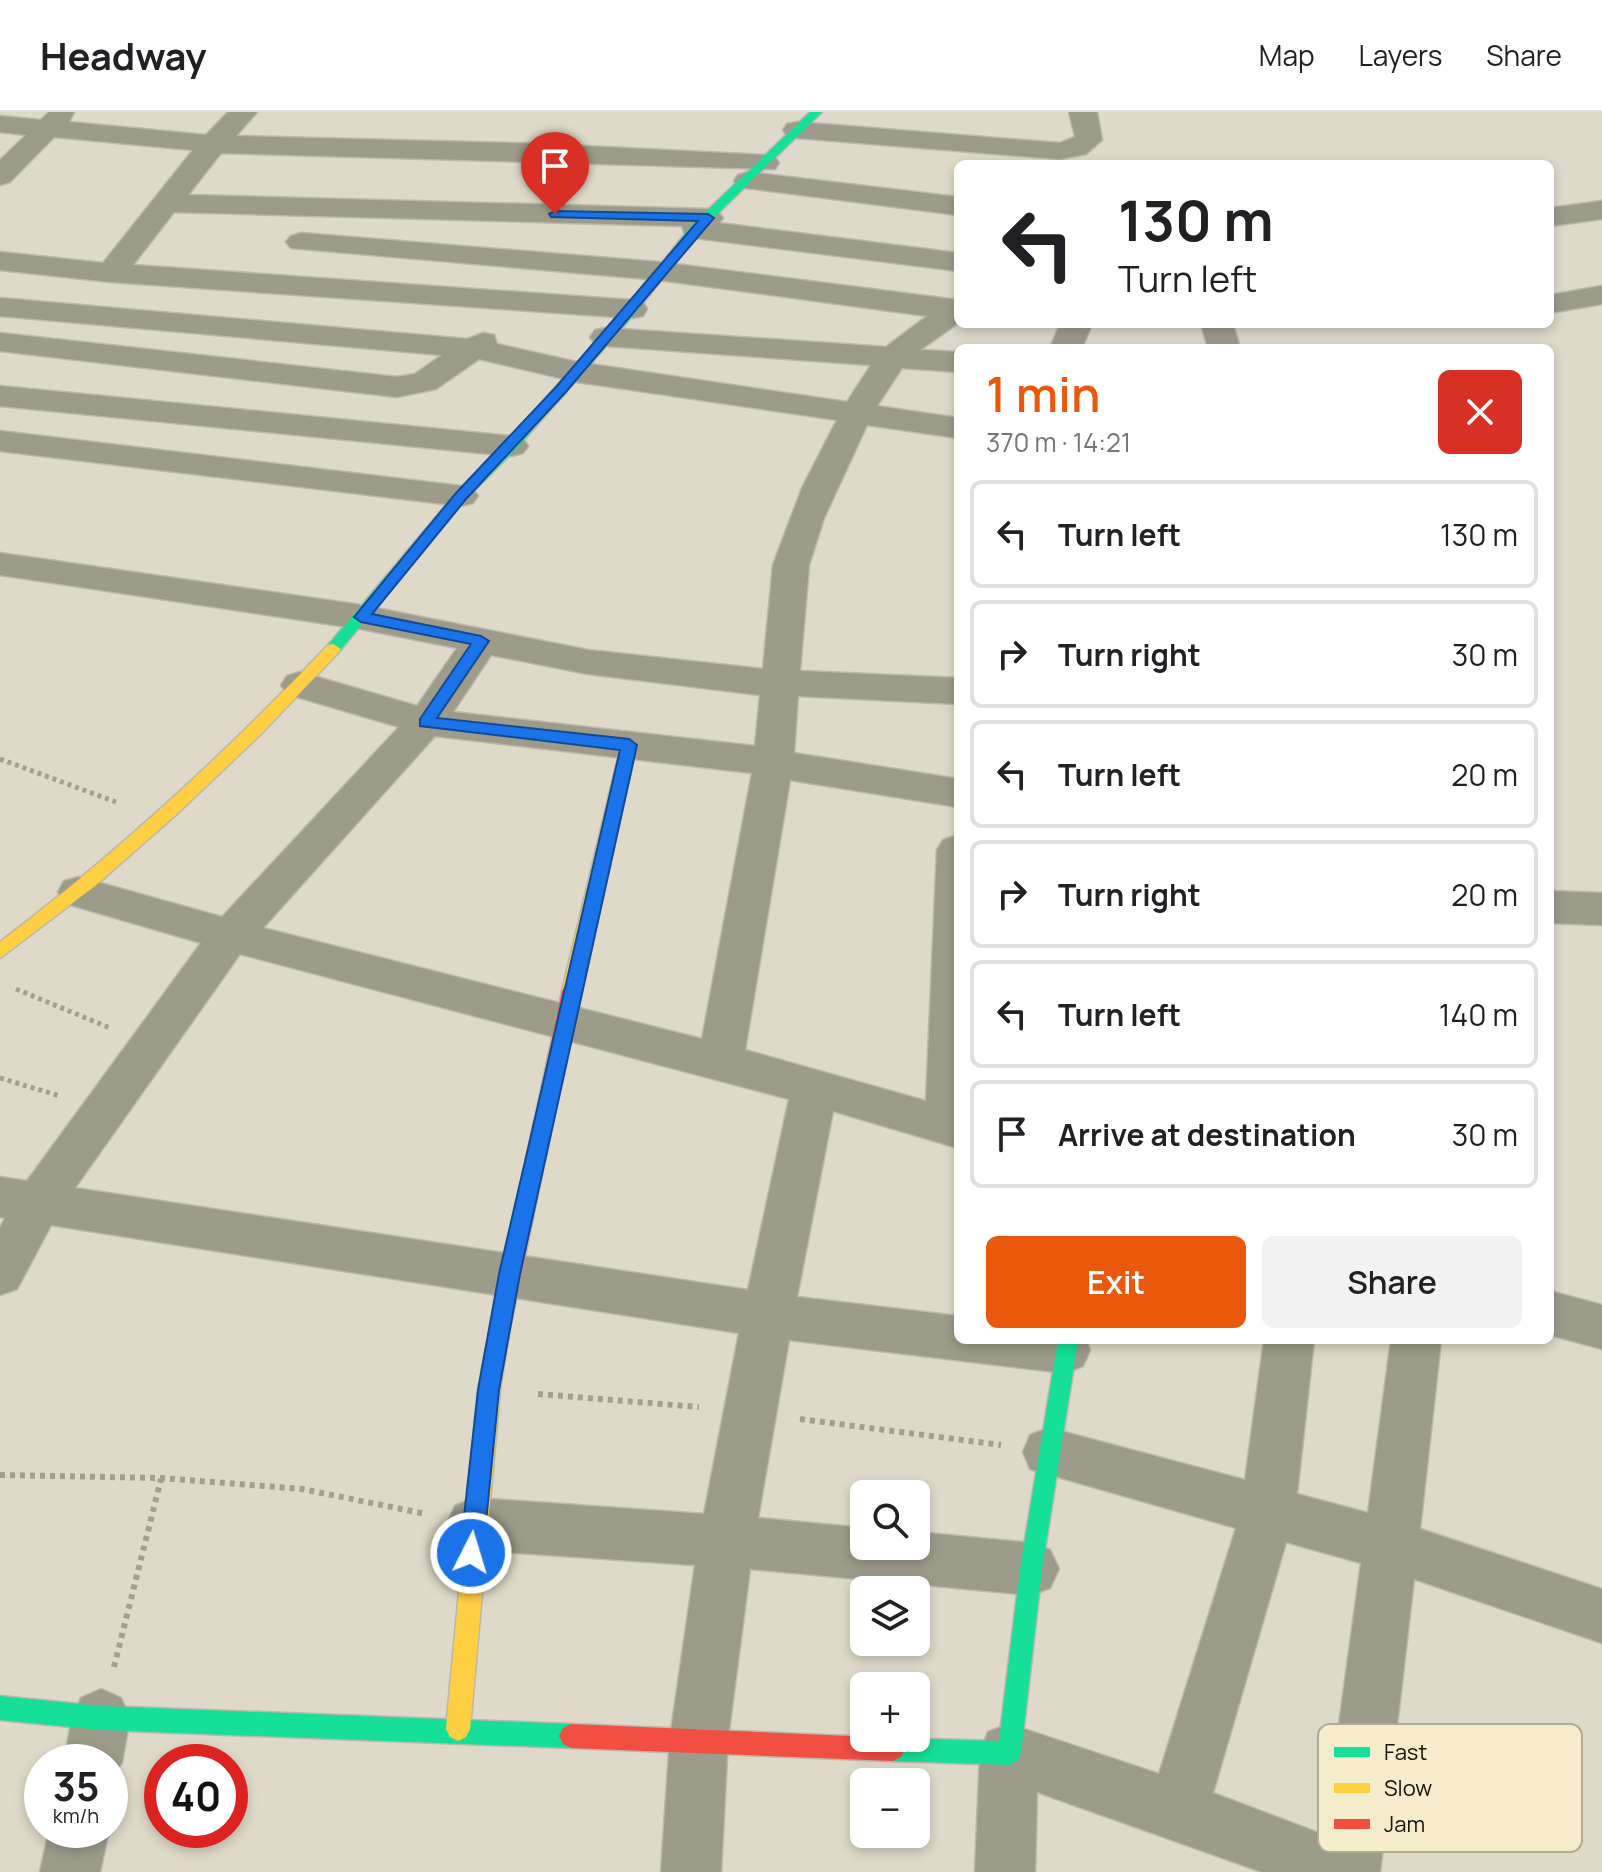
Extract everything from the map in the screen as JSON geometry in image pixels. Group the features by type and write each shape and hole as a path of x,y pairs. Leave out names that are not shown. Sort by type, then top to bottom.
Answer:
{"street":[{"path":"125,137 144,112"},
{"path":"111,273 213,144 243,112"},
{"path":"0,951 79,892 162,819 300,685 461,496 511,446 632,309 659,271 701,223 757,172 806,121 1022,156 1076,148 1088,140 1083,112"},
{"path":"0,176 57,120"},
{"path":"0,124 57,120 125,137 213,144 322,178 701,223 954,261"},
{"path":"166,203 322,178 544,152 757,172 954,205"},
{"path":"286,284 322,178"},
{"path":"1554,216 1602,210"},
{"path":"301,242 659,271 954,310"},
{"path":"0,261 111,273 632,309"},
{"path":"1554,303 1602,295"},
{"path":"0,342 397,387 425,382 477,349 517,300"},
{"path":"0,307 477,349 577,372 954,427"},
{"path":"720,1062 773,765 791,565 797,536 857,415 894,357 954,312"},
{"path":"606,337 954,362"},
{"path":"0,396 511,446"},
{"path":"0,441 461,496"},
{"path":"0,564 361,617 588,662 780,684 954,691"},
{"path":"0,1274 20,1200 105,1110 229,937 426,722 481,641"},
{"path":"300,685 426,722 629,745 954,792"},
{"path":"458,1729 474,1524 489,1390 509,1274 629,745"},
{"path":"79,892 229,937 815,1086 953,1128 954,1072"},
{"path":"1554,907 1602,909"},
{"path":"691,1872 698,1742 725,1541 746,1412 815,1086"},
{"path":"20,1200 767,1315 954,1338"},
{"path":"1554,1314 1602,1327"},
{"path":"1178,1810 1268,1511 1289,1344"},
{"path":"1369,1724 1416,1344"},
{"path":"1005,1872 1009,1753 1031,1569 1066,1345"},
{"path":"1049,1452 1391,1545 1602,1616"},
{"path":"474,1524 725,1541 1031,1569"},
{"path":"0,1708 97,1740 458,1729 698,1742 1009,1753 1178,1810 1341,1872"},
{"path":"70,1872 75,1848"},
{"path":"1350,1872 1353,1852"}],"path":[{"path":"0,759 162,819"},
{"path":"14,988 151,1046"},
{"path":"0,1078 105,1110"},
{"path":"489,1390 746,1412 1049,1452"},
{"path":"0,1475 161,1478 302,1489 474,1524"},
{"path":"97,1740 161,1478"}],"traffic: fast":[{"path":"333,649 461,496 511,446 632,309 695,229 816,112"},
{"path":"930,1750 1009,1753 1031,1569 1067,1344"},
{"path":"0,1708 101,1718 571,1736"}],"traffic: slow":[{"path":"0,951 174,808 333,649"},
{"path":"571,991 629,745"},
{"path":"458,1729 489,1390 499,1333"}],"traffic: jam":[{"path":"499,1333 571,991"},
{"path":"571,1736 850,1747"}],"route":[{"path":"471,1553 489,1390 509,1274 629,745 426,722 481,641 361,617 461,496 561,390 632,309 659,271 708,218 555,214"}]}
